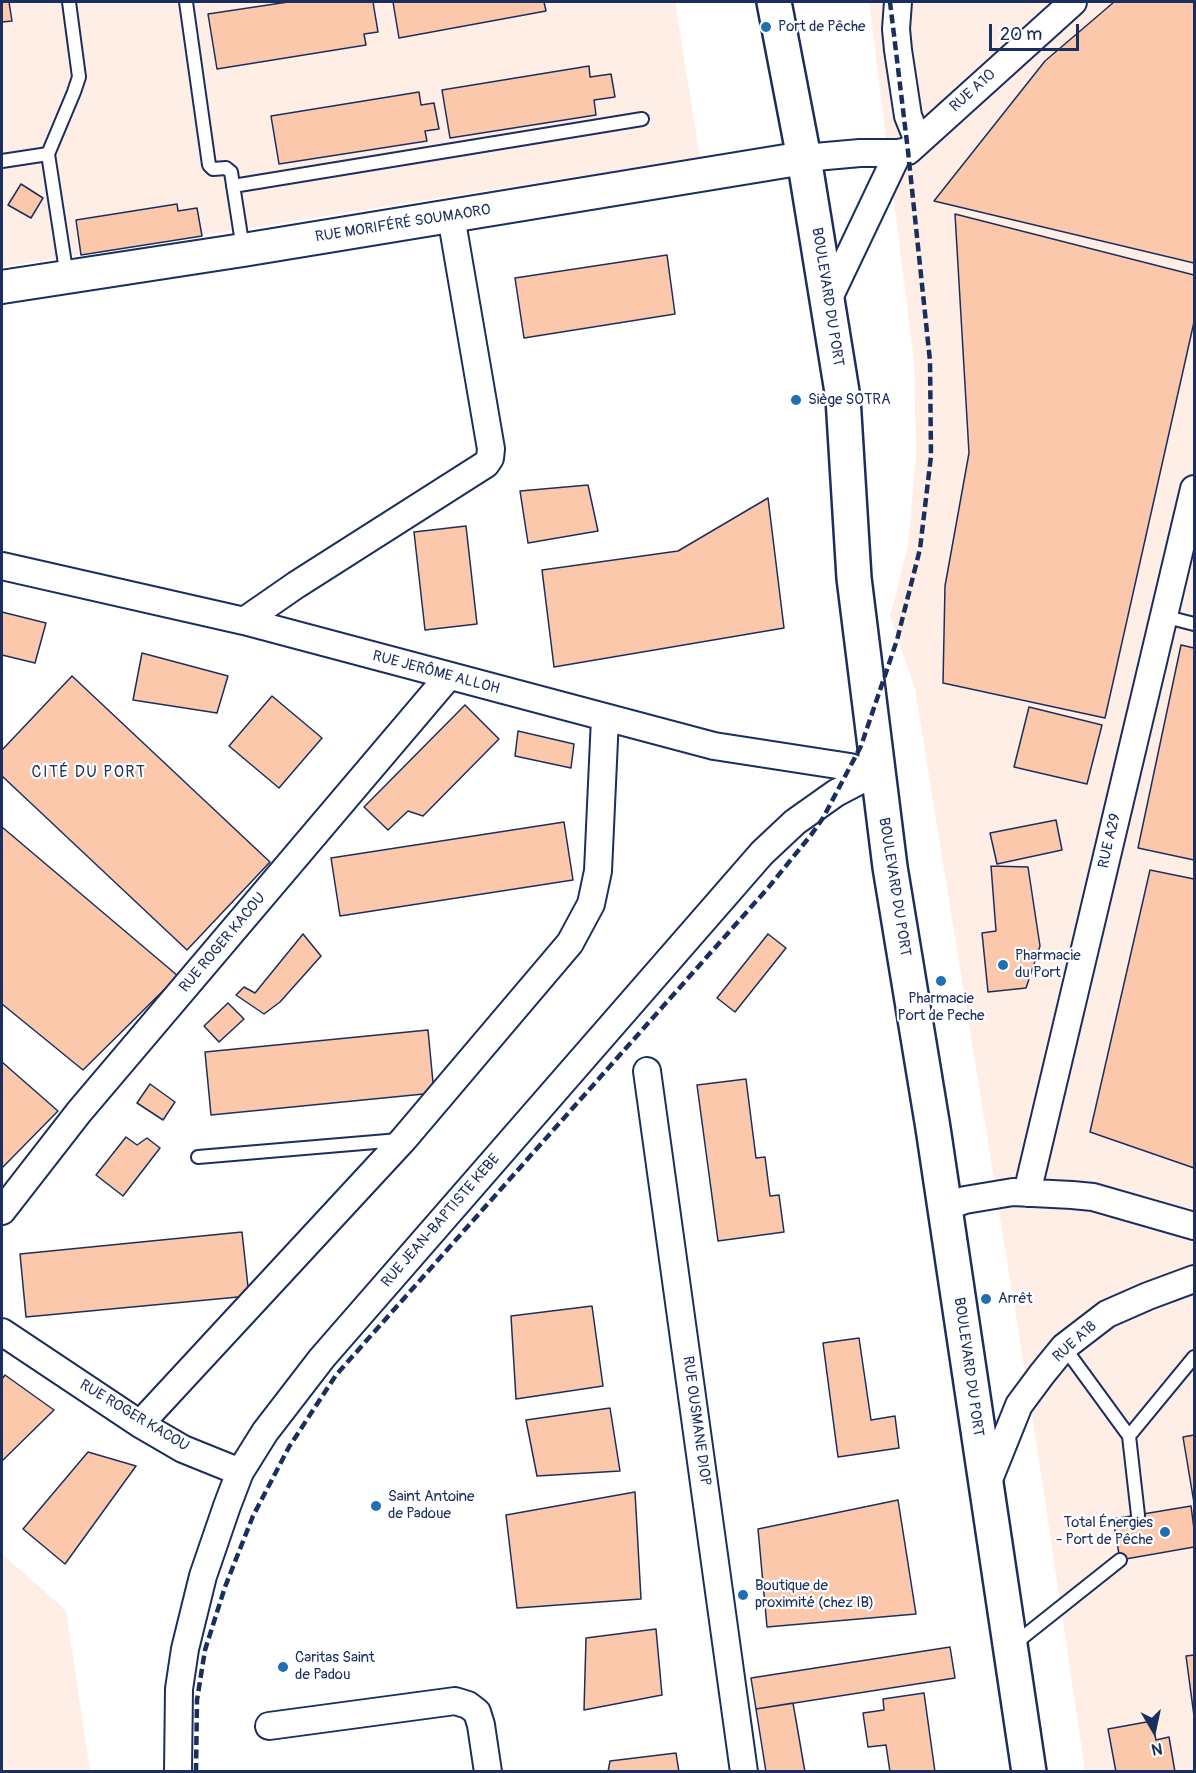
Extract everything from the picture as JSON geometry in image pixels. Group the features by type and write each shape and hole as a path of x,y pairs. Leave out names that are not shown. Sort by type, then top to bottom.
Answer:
{"main road":[{"name":"BOULEVARD DU PORT","path":"774,2 804,158 843,398 854,578 874,772 945,1207 1029,1772"}],"street":[{"path":"804,158 908,147 908,116 896,29 898,2"},
{"name":"RUE A10","path":"828,300 908,147 1073,2"},
{"name":"RUE MORIFÉRÉ SOUMAORO","path":"2,286 243,250 804,158"},
{"path":"244,621 296,585 486,464 490,458 491,449 451,216"},
{"name":"RUE A29","path":"1027,1192 1194,489"},
{"name":"RUE JERÔME ALLOH","path":"2,566 244,621 714,746 874,772"},
{"name":"RUE ROGER KACOU","path":"2,1211 87,1103 448,677"},
{"path":"141,1424 403,1140 570,943 591,904 597,872 605,718"},
{"name":"RUE JEAN-BAPTISTE KEBE","path":"178,1772 179,1689 185,1649 203,1575 240,1472 265,1432 322,1358 762,853 795,822 836,793 874,772"},
{"name":"RUE OUSMANE DIOP","path":"647,1071 744,1772"},
{"path":"945,1207 990,1195 1012,1192 1093,1197 1194,1226"},
{"name":"RUE A18","path":"986,1487 1019,1405 1064,1347 1107,1314 1194,1279"},
{"name":"RUE ROGER KACOU","path":"2,1332 141,1424 183,1449 240,1472"},
{"path":"269,1726 455,1701 468,1705 477,1713 488,1772"}],"lane":[{"path":"67,277 48,154 75,92 79,77 69,2"},
{"path":"186,2 209,165 213,169 229,169 243,250"},
{"path":"233,186 642,119"},
{"path":"2,161 48,154"},
{"path":"1163,616 1194,624"},
{"path":"198,1157 403,1140"},
{"path":"1064,1347 1129,1436 1138,1515"},
{"path":"1129,1436 1194,1357"},
{"path":"1010,1647 1120,1560"}],"shaded area":[{"path":"2,2 675,2 700,157 2,267"},
{"path":"869,2 1194,2 1194,1771 1085,1771 1039,1460 915,689 890,616 908,546 916,455 914,362"},
{"path":"2,1554 66,1610 90,1771 2,1771"}],"building":[{"path":"2,2 9,2 12,21 2,22"},
{"path":"288,2 373,2 378,32 364,34 366,45 217,69 208,14"},
{"path":"393,2 544,2 546,11 399,38"},
{"path":"1114,2 1194,2 1194,263 934,201 1045,61"},
{"path":"589,66 590,77 611,74 615,97 594,100 596,115 450,138 442,90"},
{"path":"419,92 421,105 434,103 439,129 425,131 427,141 279,164 271,116"},
{"path":"21,184 43,198 31,218 8,205"},
{"path":"177,204 178,211 197,208 202,236 81,255 76,220"},
{"path":"955,214 1194,275 1194,322 1105,718 943,683 945,586 969,453"},
{"path":"667,255 675,314 524,338 515,278"},
{"path":"588,485 598,531 528,543 520,491"},
{"path":"768,498 784,628 554,667 542,570 678,551"},
{"path":"466,526 477,624 425,630 414,532"},
{"path":"2,612 46,623 35,663 2,655"},
{"path":"1181,645 1194,648 1194,860 1138,848"},
{"path":"142,653 228,676 217,713 133,700"},
{"path":"72,676 270,862 187,950 2,776 2,750"},
{"path":"272,696 322,738 279,788 229,746"},
{"path":"465,705 499,739 423,816 408,811 388,830 364,807"},
{"path":"1029,707 1102,725 1087,784 1014,767"},
{"path":"518,731 574,744 571,768 515,756"},
{"path":"1056,820 1062,850 997,864 990,833"},
{"path":"564,822 573,880 340,916 331,858"},
{"path":"2,827 178,976 83,1070 2,1004"},
{"path":"991,866 1028,867 1040,946 1026,988 988,992 982,933 996,931"},
{"path":"1150,870 1194,879 1194,1168 1090,1132"},
{"path":"303,934 321,956 280,1002 264,1014 236,995 244,987 255,993"},
{"path":"768,934 786,948 735,1012 717,998"},
{"path":"228,1003 244,1019 219,1042 204,1026"},
{"path":"428,1030 434,1093 211,1115 205,1052"},
{"path":"2,1062 58,1111 2,1168"},
{"path":"746,1079 756,1158 765,1157 770,1196 779,1195 784,1232 718,1241 697,1085"},
{"path":"150,1084 175,1102 163,1120 137,1103"},
{"path":"126,1137 137,1145 147,1138 160,1148 123,1196 96,1175"},
{"path":"242,1232 249,1296 26,1317 20,1254"},
{"path":"592,1306 603,1386 516,1399 511,1316"},
{"path":"859,1338 871,1420 895,1416 899,1448 838,1457 823,1343"},
{"path":"5,1375 54,1410 2,1461 2,1379"},
{"path":"610,1408 620,1471 537,1476 526,1420"},
{"path":"1194,1435 1194,1503 1183,1437"},
{"path":"88,1452 136,1466 65,1564 23,1529"},
{"path":"635,1492 641,1599 517,1608 506,1515"},
{"path":"898,1500 916,1614 767,1627 758,1529"},
{"path":"1191,1506 1194,1547 1120,1560 1113,1519"},
{"path":"656,1629 662,1695 584,1710 586,1638"},
{"path":"950,1647 955,1678 756,1709 751,1678"},
{"path":"1194,1655 1194,1716 1186,1656"},
{"path":"924,1693 935,1772 890,1772 886,1745 868,1747 863,1713 884,1710 883,1699"},
{"path":"793,1703 805,1772 766,1772 756,1709"},
{"path":"1152,1721 1156,1740 1169,1737 1175,1772 1116,1772 1108,1729"},
{"path":"676,1753 679,1772 608,1772 610,1761"}],"railway":[{"path":"196,1772 197,1700 205,1650 225,1587 253,1516 289,1447 336,1375 768,888 823,818 861,746 897,640 920,549 931,456 930,361 890,2"}],"place":[{"name":"Port de Pêche","path":"766,27"},
{"name":"Siège SOTRA","path":"796,400"},
{"name":"Pharmacie du Port","path":"1003,965"},
{"name":"Pharmacie Port de Peche","path":"941,981"},
{"name":"Arrêt","path":"986,1299"},
{"name":"Saint Antoine de Padoue","path":"376,1506"},
{"name":"Total Énergies - Port de Pêche","path":"1165,1532"},
{"name":"Boutique de proximité (chez IB)","path":"743,1595"},
{"name":"Caritas Saint de Padou","path":"283,1667"}],"district":[{"name":"CITÉ DU PORT","path":"89,773"}]}
